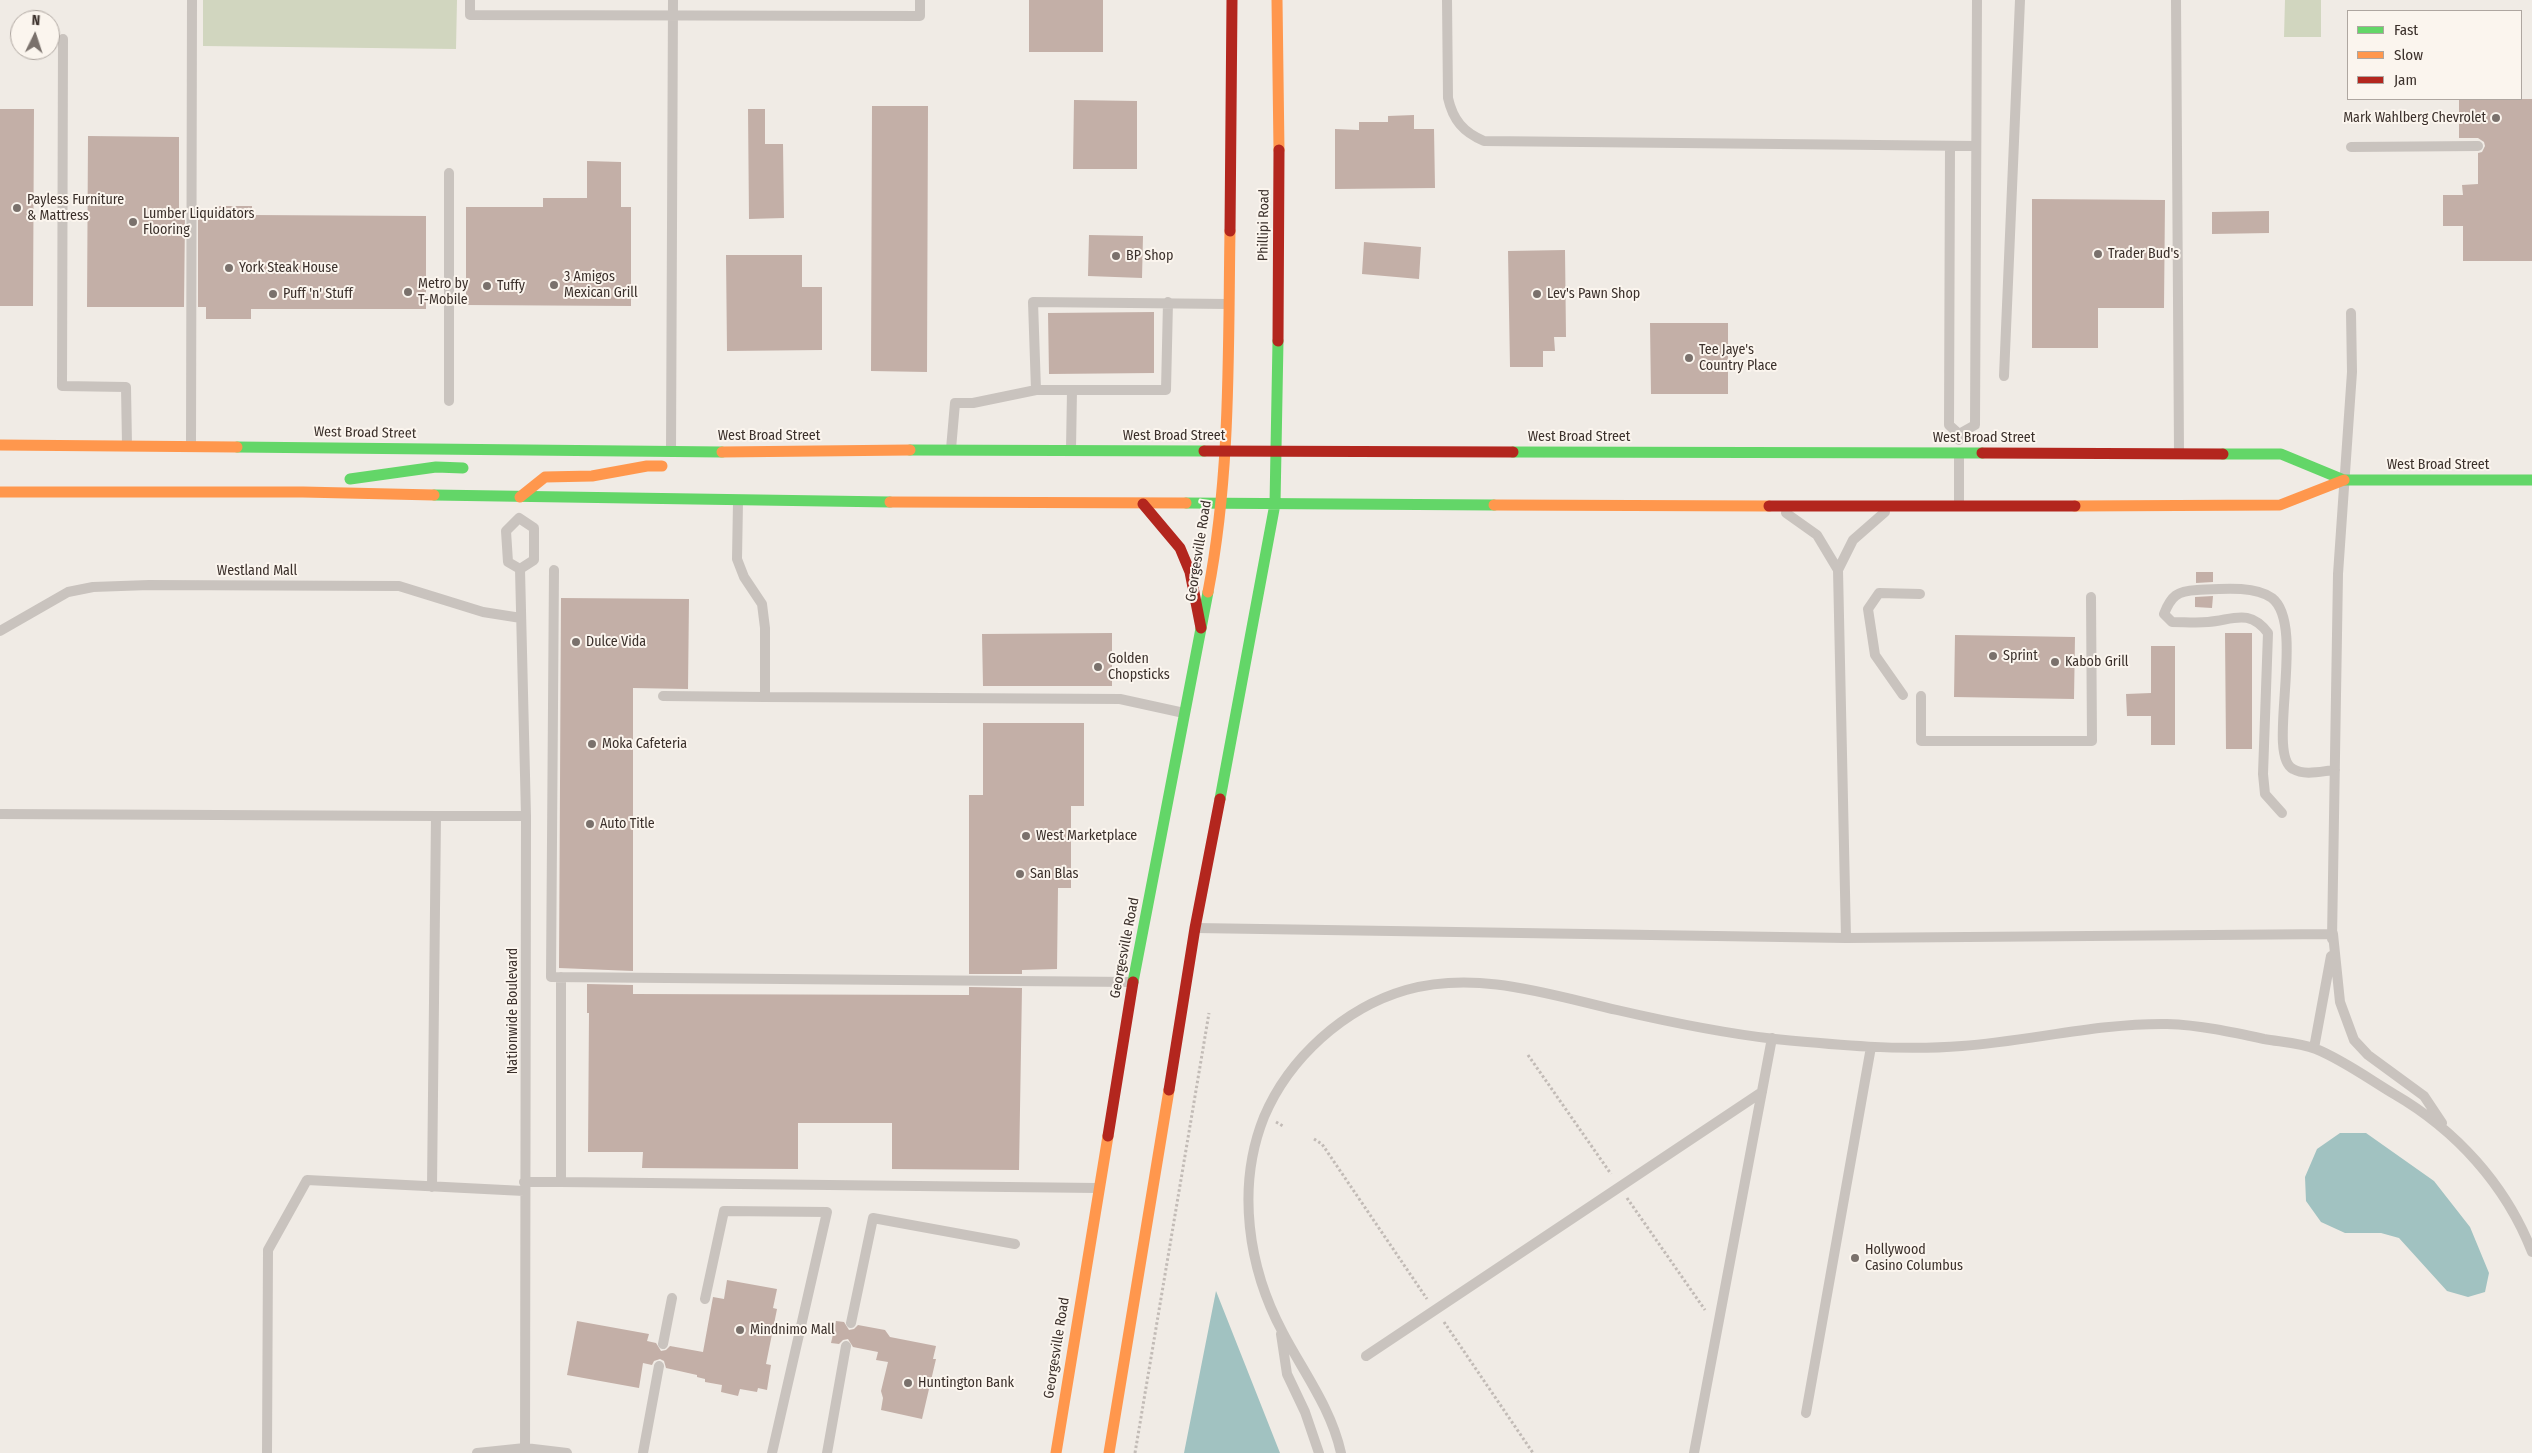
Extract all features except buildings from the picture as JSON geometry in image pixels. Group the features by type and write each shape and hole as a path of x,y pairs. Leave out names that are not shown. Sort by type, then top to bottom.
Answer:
{"main road":[{"path":"1226,450 1232,0"},
{"name":"Phillipi Road","path":"1276,451 1280,212 1278,0"},
{"name":"West Broad Street","path":"0,445 191,446 516,456 671,451 900,450 2282,454 2344,480"},
{"path":"864,462 900,450"},
{"name":"Georgesville Road","path":"1056,1453 1134,982 1214,562 1222,504 1226,450"},
{"path":"1109,1453 1195,928 1265,567 1275,504 1276,451"},
{"path":"520,497 545,477 592,476 647,466 677,466"},
{"path":"303,492 354,477 436,467 472,468"},
{"name":"West Broad Street","path":"0,492 303,492 738,502 1959,507 2280,505 2344,480 2532,480"},
{"path":"1143,504 1180,548 1190,572 1201,628"}],"lane":[{"path":"191,446 192,0"},
{"path":"470,0 470,15 673,16 920,16 920,0"},
{"path":"671,451 673,0"},
{"path":"1447,0 1448,98 1451,113 1464,130 1484,141 1976,146"},
{"path":"1959,434 1974,425 1977,0"},
{"path":"2004,376 2020,0"},
{"path":"2176,0 2179,454"},
{"path":"63,39 62,386 126,387 127,446"},
{"path":"1950,146 1949,425 1959,434 1959,507"},
{"path":"2351,147 2478,146"},
{"path":"449,173 449,401"},
{"path":"1036,390 1033,302 1229,304"},
{"path":"951,450 955,403 973,403 1036,390 1166,390 1168,302"},
{"path":"2314,1048 2330,965 2333,934 2338,574 2352,372 2351,313"},
{"path":"1071,451 1072,390"},
{"path":"519,518 534,528 534,560 520,569 508,562 506,531 519,518 520,497"},
{"path":"738,502 736,560 744,577 762,604 765,628 765,697"},
{"path":"1776,506 1817,535 1838,570"},
{"path":"1846,938 1838,570 1853,540 1891,506"},
{"name":"Nationwide Boulevard","path":"520,569 526,816 527,995 524,1186 527,1342 525,1450"},
{"path":"554,570 551,977 1134,982"},
{"name":"Westland Mall","path":"0,631 68,592 93,587 132,586 296,584 399,586 483,612 521,618"},
{"path":"2282,813 2265,794 2263,774 2268,633 2260,622 2243,617 2206,622 2172,622 2164,614 2170,599 2180,593 2196,590 2251,590 2260,592 2277,603 2285,618 2286,704 2282,746 2284,757 2292,769 2301,772 2335,770"},
{"path":"1903,695 1875,655 1868,609 1879,593 1920,594"},
{"path":"1921,696 1921,740 2092,740 2091,597"},
{"path":"663,696 1120,699 1184,713"},
{"path":"0,814 526,816"},
{"path":"432,1186 436,816"},
{"path":"1195,928 1846,938 2333,934"},
{"path":"2333,934 2340,1002 2354,1040 2368,1055 2424,1096 2447,1132"},
{"path":"561,977 561,1182"},
{"path":"1341,1453 1322,1399 1280,1328 1254,1260 1247,1216 1250,1167 1264,1117 1286,1078 1319,1040 1359,1010 1407,990 1453,982 1493,984 1656,1019 1772,1038 1870,1047 1960,1046 2164,1024 2205,1027 2314,1048 2420,1109 2447,1132 2495,1182 2516,1216 2532,1252"},
{"path":"1694,1453 1772,1038"},
{"path":"1806,1413 1870,1047"},
{"path":"1366,1356 1762,1092"},
{"path":"267,1453 268,1250 307,1180 432,1186 524,1186 561,1182 1099,1188"},
{"path":"705,1298 724,1211 827,1212 772,1453"},
{"path":"851,1323 873,1218 1015,1244"},
{"path":"663,1344 672,1298"},
{"path":"1280,1328 1287,1374 1319,1453"},
{"path":"827,1453 846,1346"},
{"path":"642,1453 660,1366"},
{"path":"477,1453 525,1450 567,1453"}],"path":[{"path":"1135,1453 1210,1013"},
{"path":"1528,1055 1611,1174"},
{"path":"1314,1139 1322,1144 1429,1302"},
{"path":"1622,1190 1708,1315"},
{"path":"1441,1317 1533,1453"}],"green space":[{"path":"203,0 457,0 456,49 203,46"},
{"path":"2285,0 2321,0 2321,37 2284,37"}],"water":[{"path":"2340,1133 2366,1133 2434,1181 2470,1227 2489,1273 2485,1292 2468,1297 2447,1291 2399,1238 2381,1233 2345,1233 2321,1222 2306,1201 2305,1177 2317,1149"},
{"path":"1216,1291 1280,1453 1184,1453"}],"traffic: fast":[{"path":"1220,799 1275,504 1278,341"},
{"path":"237,447 722,452"},
{"path":"910,450 1204,451"},
{"path":"1513,452 1982,453"},
{"path":"2223,454 2281,454 2344,480 2532,480"},
{"path":"350,479 436,467 463,468"},
{"path":"434,495 890,502"},
{"path":"1186,503 1494,505"},
{"path":"1133,982 1208,592"}],"traffic: slow":[{"path":"1277,0 1279,150"},
{"path":"1208,592 1221,502 1225,457 1230,231"},
{"path":"0,445 237,447"},
{"path":"722,452 910,450"},
{"path":"520,497 545,477 592,476 647,466 662,466"},
{"path":"2075,506 2280,505 2344,480"},
{"path":"0,492 303,492 434,495"},
{"path":"890,502 1186,503"},
{"path":"1494,505 1769,506"},
{"path":"1109,1453 1169,1090"},
{"path":"1056,1453 1108,1136"}],"traffic: jam":[{"path":"1230,231 1232,0"},
{"path":"1278,341 1279,150"},
{"path":"1204,451 1513,452"},
{"path":"1982,453 2223,454"},
{"path":"1143,504 1180,548 1190,572 1201,628"},
{"path":"1769,506 2075,506"},
{"path":"1169,1090 1195,928 1220,799"},
{"path":"1108,1136 1133,982"}],"place":[{"name":"Mark Wahlberg Chevrolet","path":"2496,118"},
{"name":"Payless Furniture & Mattress","path":"17,208"},
{"name":"Lumber Liquidators Flooring","path":"133,222"},
{"name":"Trader Bud's","path":"2098,254"},
{"name":"BP Shop","path":"1116,256"},
{"name":"York Steak House","path":"229,268"},
{"name":"3 Amigos Mexican Grill","path":"554,285"},
{"name":"Tuffy","path":"487,286"},
{"name":"Metro by T-Mobile","path":"408,292"},
{"name":"Puff 'n' Stuff","path":"273,294"},
{"name":"Lev's Pawn Shop","path":"1537,294"},
{"name":"Tee Jaye's Country Place","path":"1689,358"},
{"name":"Dulce Vida","path":"576,642"},
{"name":"Sprint","path":"1993,656"},
{"name":"Kabob Grill","path":"2055,662"},
{"name":"Golden Chopsticks","path":"1098,667"},
{"name":"Moka Cafeteria","path":"592,744"},
{"name":"Auto Title","path":"590,824"},
{"name":"West Marketplace","path":"1026,836"},
{"name":"San Blas","path":"1020,874"},
{"name":"Hollywood Casino Columbus","path":"1855,1258"},
{"name":"Mindnimo Mall","path":"740,1330"},
{"name":"Huntington Bank","path":"908,1383"}]}
